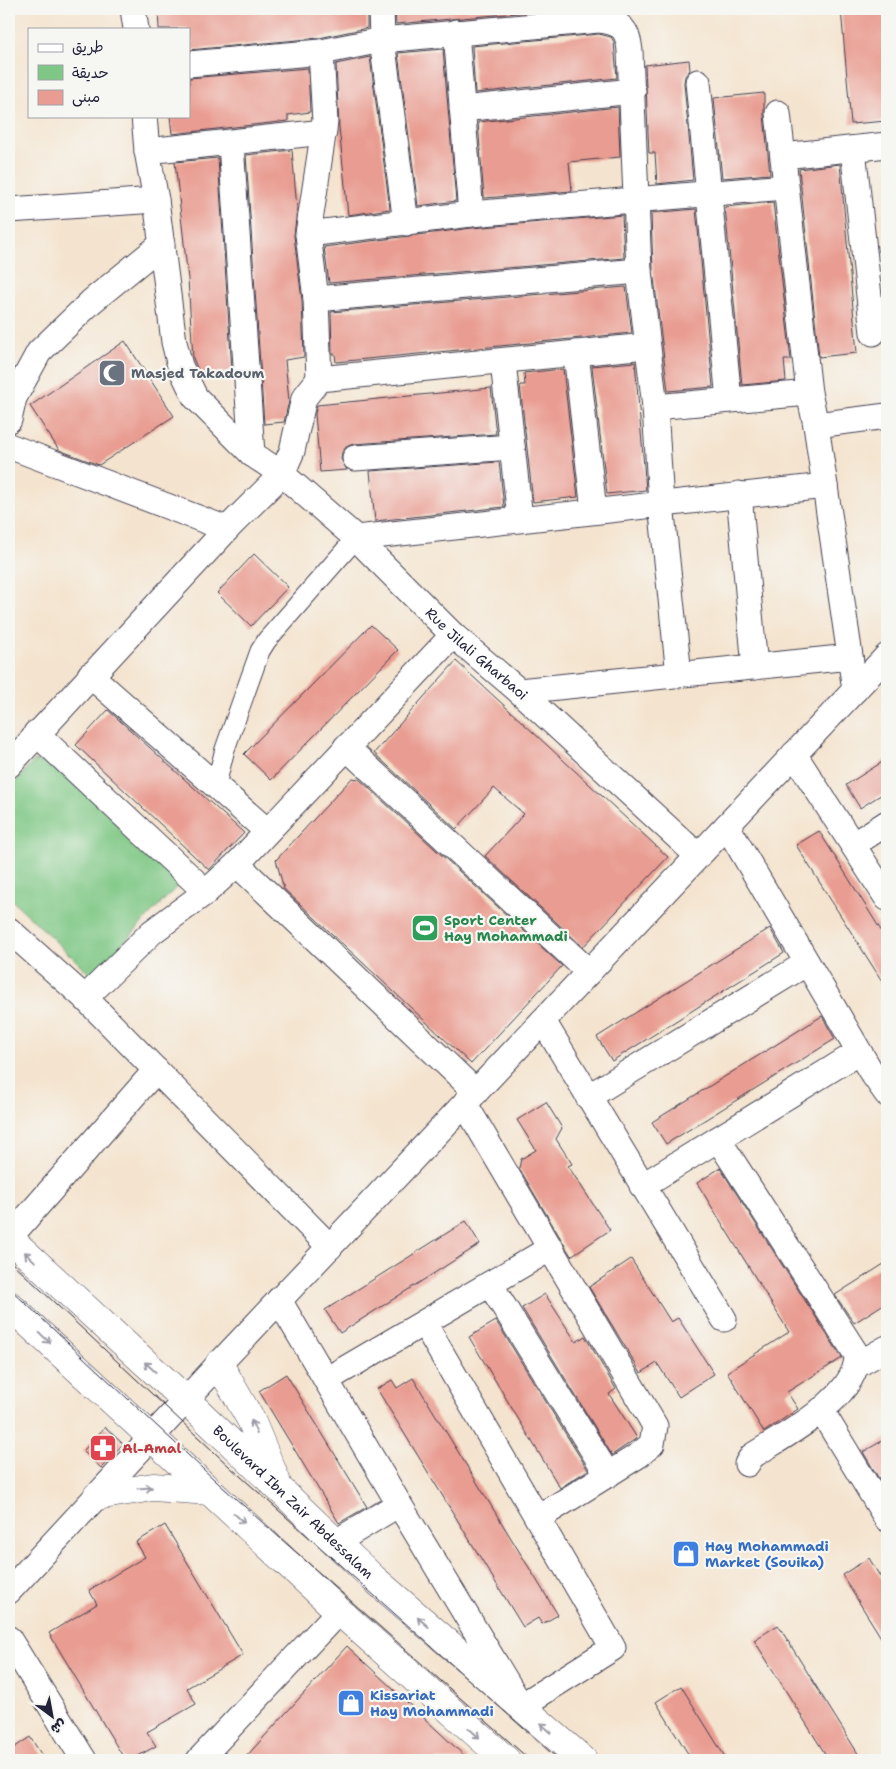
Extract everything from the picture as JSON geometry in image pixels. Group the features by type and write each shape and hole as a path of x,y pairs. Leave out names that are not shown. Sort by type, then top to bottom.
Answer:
{"street":[{"path":"133,9 136,28"},
{"path":"381,9 382,40 406,223"},
{"path":"190,64 321,52 382,40 456,32 599,20 612,21 621,26 629,36 633,91 639,271 646,346 655,407 661,504 679,674"},
{"path":"456,32 471,214"},
{"path":"9,765 90,675 227,529 282,474 292,451 304,398 319,380 316,299 308,234 324,132 321,52"},
{"path":"698,82 728,400"},
{"path":"462,109 633,91"},
{"path":"778,113 809,393 816,425 855,690"},
{"name":"Rue Jilali Gharbaoi","path":"144,118 147,151 180,366 195,397 252,454 282,474 356,538 453,635 519,691 698,856"},
{"path":"147,151 231,144 324,132"},
{"path":"231,144 252,454"},
{"path":"783,156 887,144"},
{"path":"853,149 873,333"},
{"path":"308,234 471,214 786,187"},
{"path":"9,210 156,200"},
{"path":"9,420 14,398 39,352 92,301 162,244"},
{"path":"316,299 639,271"},
{"path":"319,380 646,346"},
{"path":"576,353 594,511"},
{"path":"503,362 520,519"},
{"path":"655,407 809,393"},
{"path":"816,425 887,416"},
{"path":"9,446 227,529"},
{"path":"355,458 512,447"},
{"path":"216,785 225,749 260,651 267,640 356,538 824,486"},
{"path":"740,494 755,667"},
{"path":"86,998 152,932 206,892 236,864 453,635"},
{"path":"9,1591 279,1300 887,656"},
{"path":"519,691 850,657"},
{"path":"90,675 267,831"},
{"path":"36,733 206,892"},
{"path":"346,747 589,972"},
{"path":"794,754 854,844 887,898"},
{"path":"854,844 887,823"},
{"path":"727,826 807,963 872,1060 887,1094"},
{"path":"236,864 470,1098 551,1248 656,1426 652,1444 608,1475 538,1518"},
{"path":"9,930 86,998 330,1247"},
{"path":"588,1097 807,963"},
{"path":"543,1021 724,1319"},
{"path":"642,1186 718,1139 872,1060"},
{"path":"9,1238 156,1070"},
{"path":"718,1139 857,1355 857,1365 849,1381 821,1410 752,1456 747,1464"},
{"name":"Boulevard Ibn Zair Abdessalam","path":"9,1238 186,1400 373,1578 583,1760"},
{"path":"326,1380 551,1248"},
{"path":"490,1284 608,1475"},
{"path":"279,1300 521,1706 613,1648 424,1323"},
{"path":"9,1305 338,1611 506,1760"},
{"path":"857,1365 887,1348"},
{"path":"219,1364 252,1420 279,1488"},
{"path":"821,1410 887,1519"},
{"path":"97,1496 154,1487 210,1491"},
{"path":"336,1542 399,1504"},
{"path":"199,1760 338,1611"},
{"path":"9,1639 83,1760"}],"green space":[{"path":"34,761 61,765 183,880 92,976 9,897 9,789"}],"building":[{"path":"158,9 367,9 367,28 319,38 190,50 190,28 159,28"},
{"path":"395,9 527,9 528,12 396,24"},
{"path":"841,9 887,9 887,121 851,124"},
{"path":"599,34 611,37 614,42 617,78 475,93 472,46"},
{"path":"443,49 456,201 418,206 398,53"},
{"path":"370,57 390,209 348,215 339,127 336,64"},
{"path":"689,60 690,70 685,76 684,83 693,180 657,184 655,153 649,153 645,65"},
{"path":"308,68 310,112 288,115 288,121 172,134 170,118 190,118 190,78"},
{"path":"764,93 764,115 770,174 722,178 714,98"},
{"path":"618,107 620,157 569,162 572,191 484,198 478,122"},
{"path":"292,150 297,209 294,236 302,300 304,357 285,360 289,401 284,422 264,424 246,155"},
{"path":"218,158 232,371 200,375 193,358 188,279 175,162"},
{"path":"840,164 857,353 819,357 799,169"},
{"path":"773,202 791,360 784,360 786,381 742,385 725,207"},
{"path":"696,209 713,387 668,391 653,270 651,213"},
{"path":"622,215 624,258 329,283 324,247 472,228"},
{"path":"626,287 632,333 336,362 335,354 332,354 331,312"},
{"name":"Masjed Takadoum","path":"125,341 174,416 99,465 59,450 30,406"},
{"path":"635,362 646,490 607,494 592,366"},
{"path":"563,369 578,497 533,502 520,385 525,385 524,373"},
{"path":"491,388 496,434 354,444 347,446 342,452 341,459 347,470 320,472 315,414 317,405"},
{"path":"499,462 504,507 375,521 370,471"},
{"path":"254,554 288,587 251,626 217,593"},
{"path":"371,625 398,650 271,780 244,754"},
{"path":"456,661 668,857 583,947 485,856 524,814 494,788 456,829 374,753"},
{"path":"108,710 244,833 209,870 76,745"},
{"path":"887,759 887,791 860,808 846,785"},
{"name":"Sport Center Hay Mohammadi","path":"352,778 359,779 562,966 471,1064 284,889 276,860"},
{"path":"819,831 887,940 887,989 796,845"},
{"path":"770,928 784,953 612,1061 597,1037"},
{"path":"822,1016 835,1039 666,1144 652,1122"},
{"path":"546,1102 562,1128 556,1139 572,1164 568,1166 610,1230 571,1256 519,1168 521,1159 536,1150 517,1120"},
{"path":"720,1168 842,1358 787,1392 798,1409 764,1432 727,1372 789,1332 697,1183"},
{"path":"466,1221 480,1244 340,1333 325,1310"},
{"path":"631,1259 671,1322 678,1318 714,1374 679,1397 657,1363 641,1373 589,1287"},
{"path":"887,1262 887,1302 854,1323 835,1295"},
{"path":"545,1294 576,1342 585,1336 616,1389 609,1394 637,1438 612,1455 522,1308"},
{"path":"496,1321 588,1470 560,1488 469,1337"},
{"path":"286,1374 367,1507 339,1523 259,1391"},
{"path":"413,1378 558,1615 542,1624 538,1618 523,1627 377,1389 392,1380 397,1388"},
{"name":"Al-Amal","path":"105,1427 123,1444 101,1468 83,1451"},
{"path":"887,1438 887,1492 863,1452"},
{"path":"165,1525 243,1655 187,1688 196,1704 147,1732 156,1746 131,1760 125,1760 49,1633 97,1604 89,1590 145,1557 136,1542"},
{"path":"869,1558 887,1588 887,1647 842,1575"},
{"path":"778,1625 862,1760 829,1760 754,1640"},
{"name":"Kissariat Hay Mohammadi","path":"347,1646 469,1760 243,1760"},
{"path":"681,1686 727,1760 692,1760 656,1702"},
{"path":"30,1737 45,1760 9,1760 9,1751"}],"tram line":[{"path":"9,1260 230,1467 559,1760"},
{"path":"9,1288 217,1482 530,1760"}],"place":[{"name":"Masjed Takadoum","path":"112,373"},
{"name":"Sport Center Hay Mohammadi","path":"425,928"},
{"name":"Al-Amal","path":"103,1448"},
{"name":"Hay Mohammadi Market (Souika)","path":"686,1554"},
{"name":"Kissariat Hay Mohammadi","path":"351,1703"}]}
